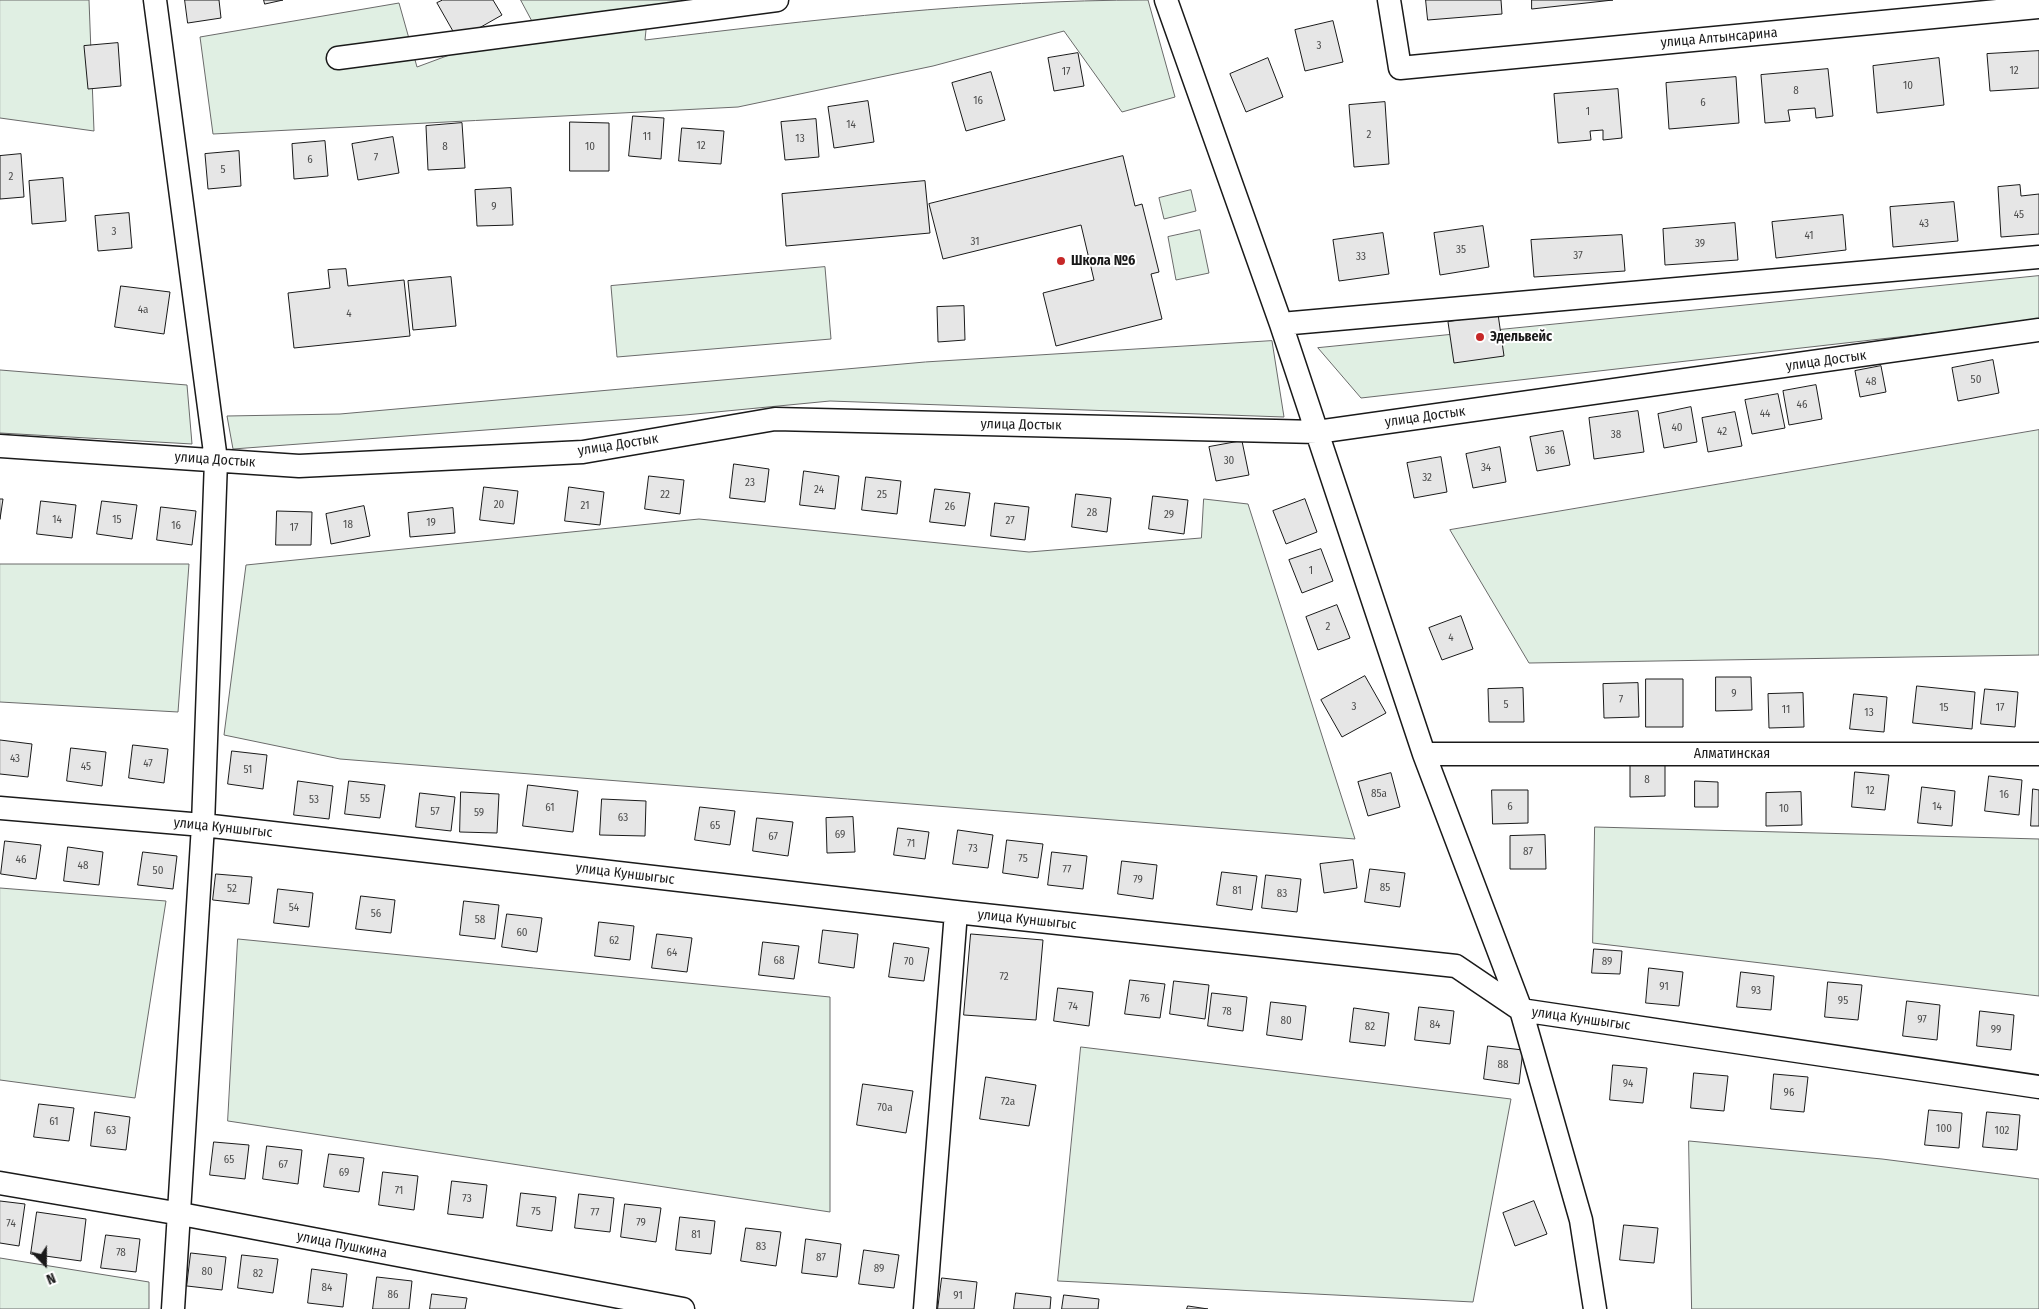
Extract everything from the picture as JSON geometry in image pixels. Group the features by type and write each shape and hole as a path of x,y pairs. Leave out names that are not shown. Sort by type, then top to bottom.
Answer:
{"street":[{"path":"155,0 216,460 203,825 173,1309"},
{"path":"338,58 777,0"},
{"path":"1166,0 1282,324 1424,754 1521,1010 1581,1220 1595,1309"},
{"name":"улица Алтынсарина","path":"1389,0 1400,68 2039,7"},
{"path":"1282,324 2039,257"},
{"name":"улица Достык","path":"0,446 299,466 583,452 775,419 1318,432 2039,330"},
{"name":"Алматинская","path":"1424,754 2039,754"},
{"name":"улица Куншыгыс","path":"0,808 203,825 956,912 1456,966 1521,1010 2039,1087"},
{"path":"925,1309 956,912"},
{"name":"улица Пушкина","path":"0,1182 683,1309"}],"green space":[{"path":"0,0 89,0 94,131 0,118"},
{"path":"521,0 715,0 648,10 645,40 896,12 1022,3 1148,0 1175,97 1122,112 1064,31 933,66 738,107 213,134 200,37 399,3 417,67 533,24"},
{"path":"1191,190 1196,211 1164,219 1159,198"},
{"path":"1200,230 1209,273 1176,280 1168,237"},
{"path":"825,267 831,339 617,357 611,286"},
{"path":"2039,276 2039,321 1361,398 1318,348"},
{"path":"1272,341 1284,417 830,401 685,415 233,449 227,416 340,414 925,362"},
{"path":"0,370 187,385 192,444 0,433"},
{"path":"2039,430 2039,655 1529,663 1450,530"},
{"path":"1204,499 1248,504 1355,839 340,759 224,735 246,565 699,519 1029,552 1201,538"},
{"path":"0,564 189,564 178,712 0,702"},
{"path":"1595,827 2039,839 2039,996 1593,943"},
{"path":"0,888 166,901 135,1098 0,1080"},
{"path":"238,939 830,997 830,1212 228,1121"},
{"path":"1081,1047 1511,1099 1473,1302 1058,1281"},
{"path":"1689,1141 1882,1159 2039,1179 2039,1309 1692,1309"},
{"path":"0,1258 149,1282 149,1309 0,1309"}],"building":[{"path":"185,0 219,0 221,18 188,23"},
{"path":"264,0 283,0 265,4"},
{"path":"443,0 493,0 502,15 458,40 437,3"},
{"path":"1426,0 1501,0 1502,14 1428,20"},
{"path":"1532,0 1613,0 1532,9"},
{"path":"1333,21 1343,62 1305,71 1295,30"},
{"path":"118,43 121,86 88,89 84,46"},
{"path":"2039,51 2039,88 1990,91 1987,54"},
{"path":"1078,53 1084,86 1054,91 1048,58"},
{"path":"1268,58 1283,97 1246,112 1230,74"},
{"path":"1939,58 1944,105 1877,113 1873,66"},
{"path":"1828,69 1833,116 1816,118 1815,108 1788,110 1790,121 1765,123 1761,75"},
{"path":"991,72 1005,120 966,131 952,83"},
{"path":"1736,77 1739,123 1669,129 1666,83"},
{"path":"1618,89 1622,138 1603,140 1603,130 1590,131 1591,140 1558,143 1554,94"},
{"path":"868,101 874,142 834,148 828,107"},
{"path":"1385,102 1389,164 1354,167 1349,105"},
{"path":"633,116 664,118 661,159 629,156"},
{"path":"816,119 819,157 785,160 781,122"},
{"path":"570,122 609,123 609,171 570,171"},
{"path":"462,123 465,168 428,170 426,126"},
{"path":"682,128 724,131 721,164 679,161"},
{"path":"393,137 399,173 358,180 352,144"},
{"path":"325,141 328,176 294,179 292,144"},
{"path":"239,151 241,186 208,189 205,154"},
{"path":"21,154 24,197 0,199 0,156"},
{"name":"Школа №6","path":"1123,156 1135,206 1142,204 1159,272 1151,274 1162,319 1056,346 1043,293 1094,280 1081,225 943,259 929,204"},
{"path":"63,178 66,221 32,224 29,181"},
{"path":"925,181 930,233 786,246 782,194"},
{"path":"2020,185 2021,196 2039,194 2039,234 2001,237 1998,187"},
{"path":"511,188 513,225 477,226 475,190"},
{"path":"1954,202 1958,241 1893,247 1890,207"},
{"path":"129,213 132,248 98,251 95,216"},
{"path":"1843,215 1846,250 1776,258 1772,222"},
{"path":"1735,223 1738,260 1665,265 1663,229"},
{"path":"1483,226 1489,267 1440,275 1434,233"},
{"path":"1383,233 1389,274 1339,281 1333,240"},
{"path":"1622,235 1625,271 1534,277 1531,240"},
{"path":"346,269 348,286 404,280 410,336 294,348 288,293 330,288 328,270"},
{"path":"451,277 456,326 413,330 408,281"},
{"path":"121,286 170,292 164,334 115,327"},
{"path":"964,306 965,340 938,342 937,307"},
{"path":"1498,314 1504,356 1454,363 1448,322"},
{"path":"1993,360 1999,393 1958,401 1952,368"},
{"path":"1881,366 1886,392 1860,397 1855,371"},
{"path":"1816,385 1822,419 1789,425 1783,391"},
{"path":"1778,394 1785,428 1752,434 1745,400"},
{"path":"1691,407 1697,442 1664,448 1658,414"},
{"path":"1638,411 1644,452 1594,459 1589,418"},
{"path":"1735,412 1742,446 1708,452 1702,418"},
{"path":"1563,431 1570,465 1537,471 1530,437"},
{"path":"1242,441 1249,475 1216,481 1209,447"},
{"path":"1500,447 1506,482 1473,488 1466,454"},
{"path":"1441,457 1447,492 1414,498 1407,463"},
{"path":"734,464 769,469 765,502 730,498"},
{"path":"804,471 839,476 835,509 800,505"},
{"path":"649,476 684,480 680,514 645,509"},
{"path":"866,477 901,481 897,514 862,510"},
{"path":"484,487 518,491 514,524 480,520"},
{"path":"569,487 604,492 600,525 565,521"},
{"path":"935,489 970,493 965,526 930,522"},
{"path":"1076,494 1111,498 1107,532 1072,527"},
{"path":"1153,496 1188,500 1184,534 1149,529"},
{"path":"0,499 3,499 0,519"},
{"path":"1305,499 1317,532 1286,544 1273,511"},
{"path":"41,501 76,505 72,538 37,534"},
{"path":"102,501 137,505 132,539 97,534"},
{"path":"995,503 1029,507 1025,540 991,536"},
{"path":"364,506 370,536 331,544 326,514"},
{"path":"161,507 196,511 192,545 157,540"},
{"path":"453,508 455,533 410,537 408,513"},
{"path":"277,511 312,512 311,545 276,545"},
{"path":"1321,549 1333,581 1302,593 1289,560"},
{"path":"1337,605 1350,638 1318,650 1306,617"},
{"path":"1461,616 1473,649 1442,660 1429,628"},
{"path":"1365,676 1386,713 1342,737 1321,700"},
{"path":"1716,677 1751,677 1752,710 1716,711"},
{"path":"1646,679 1683,679 1683,727 1646,727"},
{"path":"1638,683 1639,717 1604,718 1603,684"},
{"path":"1917,686 1975,692 1972,729 1913,723"},
{"path":"1523,688 1524,722 1489,722 1488,689"},
{"path":"1985,689 2018,692 2015,727 1981,724"},
{"path":"1803,693 1804,727 1769,728 1768,694"},
{"path":"1854,694 1887,697 1884,732 1850,729"},
{"path":"0,740 32,744 28,777 0,774"},
{"path":"133,745 168,749 164,783 129,778"},
{"path":"71,748 106,752 102,786 67,781"},
{"path":"232,751 267,755 263,789 228,784"},
{"path":"1665,763 1665,796 1630,797 1630,764"},
{"path":"1855,772 1889,775 1885,810 1852,807"},
{"path":"1391,773 1400,807 1368,816 1358,782"},
{"path":"1989,776 2022,780 2019,815 1985,811"},
{"path":"298,781 333,786 329,819 294,815"},
{"path":"349,781 385,785 380,818 345,814"},
{"path":"1695,781 1718,782 1718,807 1695,807"},
{"path":"528,785 578,791 573,832 523,826"},
{"path":"1922,787 1955,791 1952,826 1918,823"},
{"path":"2033,789 2039,790 2039,826 2031,826"},
{"path":"1492,790 1528,790 1528,823 1493,824"},
{"path":"461,792 499,794 497,833 460,832"},
{"path":"1801,792 1802,825 1766,826 1766,793"},
{"path":"420,793 455,797 451,831 416,827"},
{"path":"602,799 646,801 645,836 600,835"},
{"path":"700,807 735,811 730,845 695,840"},
{"path":"853,817 855,852 827,853 826,818"},
{"path":"757,818 793,822 788,856 753,851"},
{"path":"898,828 929,832 925,859 894,855"},
{"path":"958,830 993,835 988,868 953,864"},
{"path":"1545,835 1546,869 1510,869 1510,836"},
{"path":"1007,840 1043,844 1038,878 1003,873"},
{"path":"5,841 41,845 36,879 1,874"},
{"path":"68,847 103,852 99,885 64,881"},
{"path":"143,852 177,856 173,889 138,885"},
{"path":"1052,852 1087,856 1083,889 1048,885"},
{"path":"1353,860 1357,888 1324,893 1320,864"},
{"path":"1122,861 1157,865 1153,899 1118,894"},
{"path":"1370,869 1405,873 1400,907 1365,902"},
{"path":"1222,872 1257,876 1252,910 1217,905"},
{"path":"216,874 252,877 249,904 213,900"},
{"path":"1266,875 1301,879 1297,912 1262,908"},
{"path":"278,889 313,893 309,927 274,923"},
{"path":"361,896 395,900 391,933 356,929"},
{"path":"464,901 499,905 495,939 460,935"},
{"path":"507,914 542,918 537,952 502,947"},
{"path":"599,922 634,926 630,960 595,956"},
{"path":"823,930 858,934 854,968 819,963"},
{"path":"657,934 692,938 687,972 652,968"},
{"path":"971,934 1043,940 1036,1020 964,1015"},
{"path":"763,942 799,946 794,979 759,975"},
{"path":"894,943 929,948 924,981 889,977"},
{"path":"1594,949 1622,951 1620,974 1592,973"},
{"path":"1649,968 1683,972 1679,1006 1646,1003"},
{"path":"1741,972 1774,976 1771,1010 1737,1007"},
{"path":"1130,980 1165,984 1160,1018 1125,1014"},
{"path":"1174,981 1209,985 1205,1019 1170,1014"},
{"path":"1828,982 1862,985 1858,1020 1825,1017"},
{"path":"1058,988 1093,992 1089,1026 1054,1021"},
{"path":"1212,993 1247,997 1243,1031 1208,1026"},
{"path":"1907,1001 1940,1005 1937,1040 1903,1036"},
{"path":"1271,1002 1306,1006 1302,1040 1267,1035"},
{"path":"1419,1007 1454,1011 1450,1044 1415,1040"},
{"path":"1354,1008 1389,1013 1385,1046 1350,1042"},
{"path":"1980,1011 2014,1015 2011,1050 1977,1046"},
{"path":"1488,1046 1523,1050 1519,1084 1484,1079"},
{"path":"1613,1065 1647,1068 1643,1103 1610,1100"},
{"path":"1694,1073 1728,1076 1724,1111 1691,1108"},
{"path":"1774,1074 1808,1077 1804,1112 1771,1109"},
{"path":"986,1077 1036,1085 1029,1126 980,1119"},
{"path":"863,1084 913,1091 906,1133 857,1125"},
{"path":"39,1104 74,1108 69,1141 34,1137"},
{"path":"1929,1110 1962,1113 1959,1148 1925,1145"},
{"path":"95,1112 130,1117 126,1150 91,1146"},
{"path":"1987,1112 2020,1115 2017,1150 1983,1147"},
{"path":"214,1142 249,1145 245,1179 210,1175"},
{"path":"267,1146 302,1150 298,1184 263,1179"},
{"path":"329,1154 364,1158 359,1192 324,1187"},
{"path":"383,1172 418,1176 414,1210 379,1205"},
{"path":"452,1181 487,1185 483,1218 448,1214"},
{"path":"521,1193 556,1197 552,1231 517,1226"},
{"path":"579,1194 614,1198 610,1232 575,1228"},
{"path":"0,1201 25,1204 19,1246 0,1243"},
{"path":"1534,1201 1547,1234 1515,1246 1503,1213"},
{"path":"625,1204 661,1208 656,1242 621,1237"},
{"path":"37,1212 86,1219 81,1261 31,1254"},
{"path":"680,1217 715,1221 711,1254 676,1250"},
{"path":"1624,1225 1658,1228 1654,1263 1620,1260"},
{"path":"746,1228 781,1232 776,1266 741,1261"},
{"path":"106,1235 140,1239 136,1272 101,1268"},
{"path":"806,1239 841,1244 837,1277 802,1273"},
{"path":"864,1250 899,1255 894,1288 859,1284"},
{"path":"191,1253 226,1257 222,1290 187,1286"},
{"path":"242,1255 278,1259 273,1293 238,1288"},
{"path":"312,1269 347,1274 343,1307 308,1303"},
{"path":"377,1277 412,1281 409,1309 373,1309"},
{"path":"942,1278 977,1282 974,1309 938,1309"},
{"path":"1016,1293 1051,1297 1050,1309 1014,1309"},
{"path":"432,1294 467,1298 465,1309 430,1309"},
{"path":"1064,1295 1099,1299 1098,1309 1062,1309"},
{"path":"1188,1306 1208,1309 1187,1309"}],"place":[{"name":"Школа №6","path":"1061,261"},
{"name":"Эдельвейс","path":"1480,337"}]}
